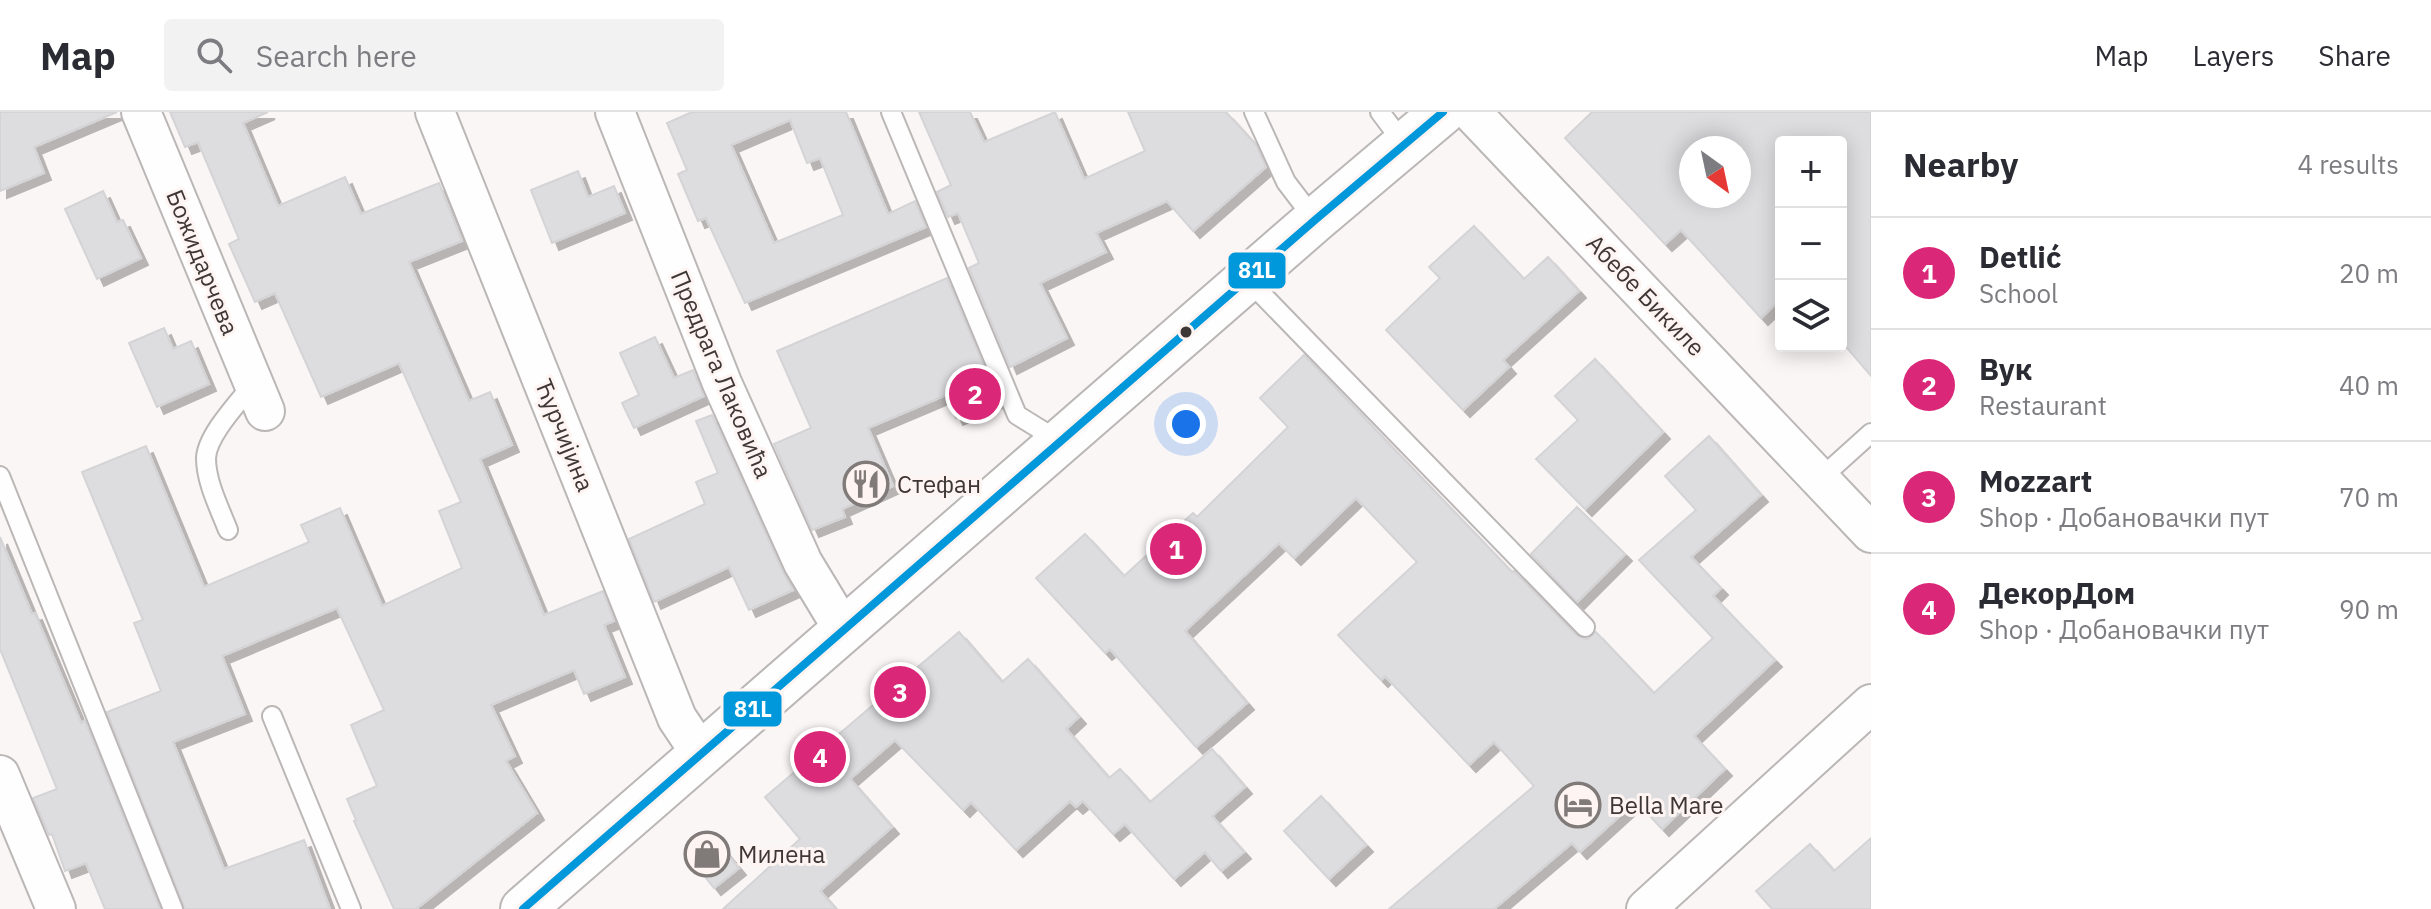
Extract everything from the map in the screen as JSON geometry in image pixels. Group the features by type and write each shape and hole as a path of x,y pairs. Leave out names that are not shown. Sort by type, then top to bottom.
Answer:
{"street":[{"name":"Божидарчева","path":"141,112 259,397"},
{"name":"Ћурчијина","path":"435,112 677,718 701,754"},
{"name":"Предрага Лаковића","path":"615,112 722,383 803,563 843,629"},
{"path":"523,909 1315,220 1392,128 1443,112"},
{"name":"Абебе Бикиле","path":"1471,112 1871,533"},
{"path":"1646,909 1871,704"},
{"path":"0,775 56,909"}],"lane":[{"path":"891,112 1017,415 1060,441"},
{"path":"1254,112 1286,182 1315,220"},
{"path":"1248,280 1585,627"},
{"path":"228,530 208,478 206,455 215,433 259,397"},
{"path":"1821,478 1871,433"},
{"path":"0,476 173,909"},
{"path":"272,716 351,909"}],"building":[{"path":"0,112 117,112 34,147 44,173 0,191"},
{"path":"170,112 268,112 243,123 278,206 345,177 361,214 439,183 462,241 409,262 469,401 490,392 512,445 480,459 544,615 603,591 614,621 604,625 625,677 584,694 574,670 491,705 515,756 506,761 537,813 416,909 394,909 347,799 377,786 351,725 384,710 337,608 222,656 245,714 173,742 224,869 304,840 330,909 185,909 107,712 161,691 134,623 143,620 82,472 146,446 204,587 309,542 301,525 340,508 382,606 462,568 439,511 461,502 399,363 321,397 275,293 255,302 229,244 239,239 198,142 185,147"},
{"path":"692,112 846,112 888,214 915,201 926,227 745,303 706,218 698,221 678,174 687,170 667,123","holes":["790,120 807,163 820,158 843,215 774,243 731,145"]},
{"path":"919,112 970,112 984,142 1055,112 1084,179 1145,151 1128,112 1226,112 1257,146 1266,167 1193,231 1167,201 1096,233 1106,252 1040,283 1067,338 1010,367 969,268 979,263 958,213 948,217 937,192 951,185"},
{"path":"1592,112 1871,112 1871,376 1847,348 1847,136 1775,136 1775,305 1761,318 1681,230 1665,244 1565,138"},
{"path":"578,171 588,197 614,186 625,213 552,243 531,190"},
{"path":"103,191 117,222 123,220 141,258 97,279 65,209"},
{"path":"1474,226 1524,279 1548,257 1579,291 1503,360 1509,367 1463,410 1386,330 1440,278 1429,267"},
{"path":"947,278 998,400 956,418 946,395 868,428 893,486 842,509 845,517 812,530 774,444 811,428 777,351"},
{"path":"164,328 173,349 191,341 209,384 157,407 129,343"},
{"path":"655,337 674,378 693,370 704,396 634,428 622,403 639,395 620,353"},
{"path":"1304,355 1576,635 1587,639 1596,632 1654,693 1713,638 1639,560 1696,510 1665,476 1709,436 1761,495 1691,557 1721,588 1713,596 1775,660 1694,736 1725,769 1662,829 1636,801 1580,852 1572,843 1494,909 1389,909 1534,786 1494,742 1469,765 1385,676 1381,680 1338,635 1417,562 1356,498 1294,558 1279,543 1185,631 1247,703 1196,747 1110,649 1105,653 1036,578 1085,534 1124,576 1193,513 1197,517 1288,427 1260,398"},
{"path":"1595,359 1663,432 1585,509 1536,459 1578,420 1555,396"},
{"path":"712,415 793,590 749,610 729,567 654,602 629,539 705,504 696,482 718,473 696,421"},
{"path":"1577,507 1625,554 1577,602 1531,554"},
{"path":"0,537 81,723 85,721 160,909 105,909 86,863 65,871 52,834 49,835 33,798 57,789 0,649"},
{"path":"959,632 1002,682 1028,659 1079,717 1066,729 1109,778 1120,769 1150,802 1212,749 1245,787 1212,816 1244,852 1221,871 1205,852 1174,879 1125,824 1113,834 1083,801 1076,807 1070,801 1016,850 971,802 963,810 895,740 850,779 892,827 820,891 836,909 723,909 800,839 765,797"},
{"path":"1321,796 1366,845 1329,879 1284,831"},
{"path":"714,838 739,868 714,888 690,858"},
{"path":"1871,838 1871,909 1772,909 1756,891 1810,844 1834,871"}],"transit line":[{"name":"81L","path":"523,909 1443,112"}],"place":[{"name":"Вук","path":"975,394"},
{"name":"Стефан","path":"866,484"},
{"name":"Detlić","path":"1176,549"},
{"name":"Mozzart","path":"900,692"},
{"name":"ДекорДом","path":"820,757"},
{"name":"Bella Mare","path":"1578,805"},
{"name":"Милена","path":"707,854"}]}
